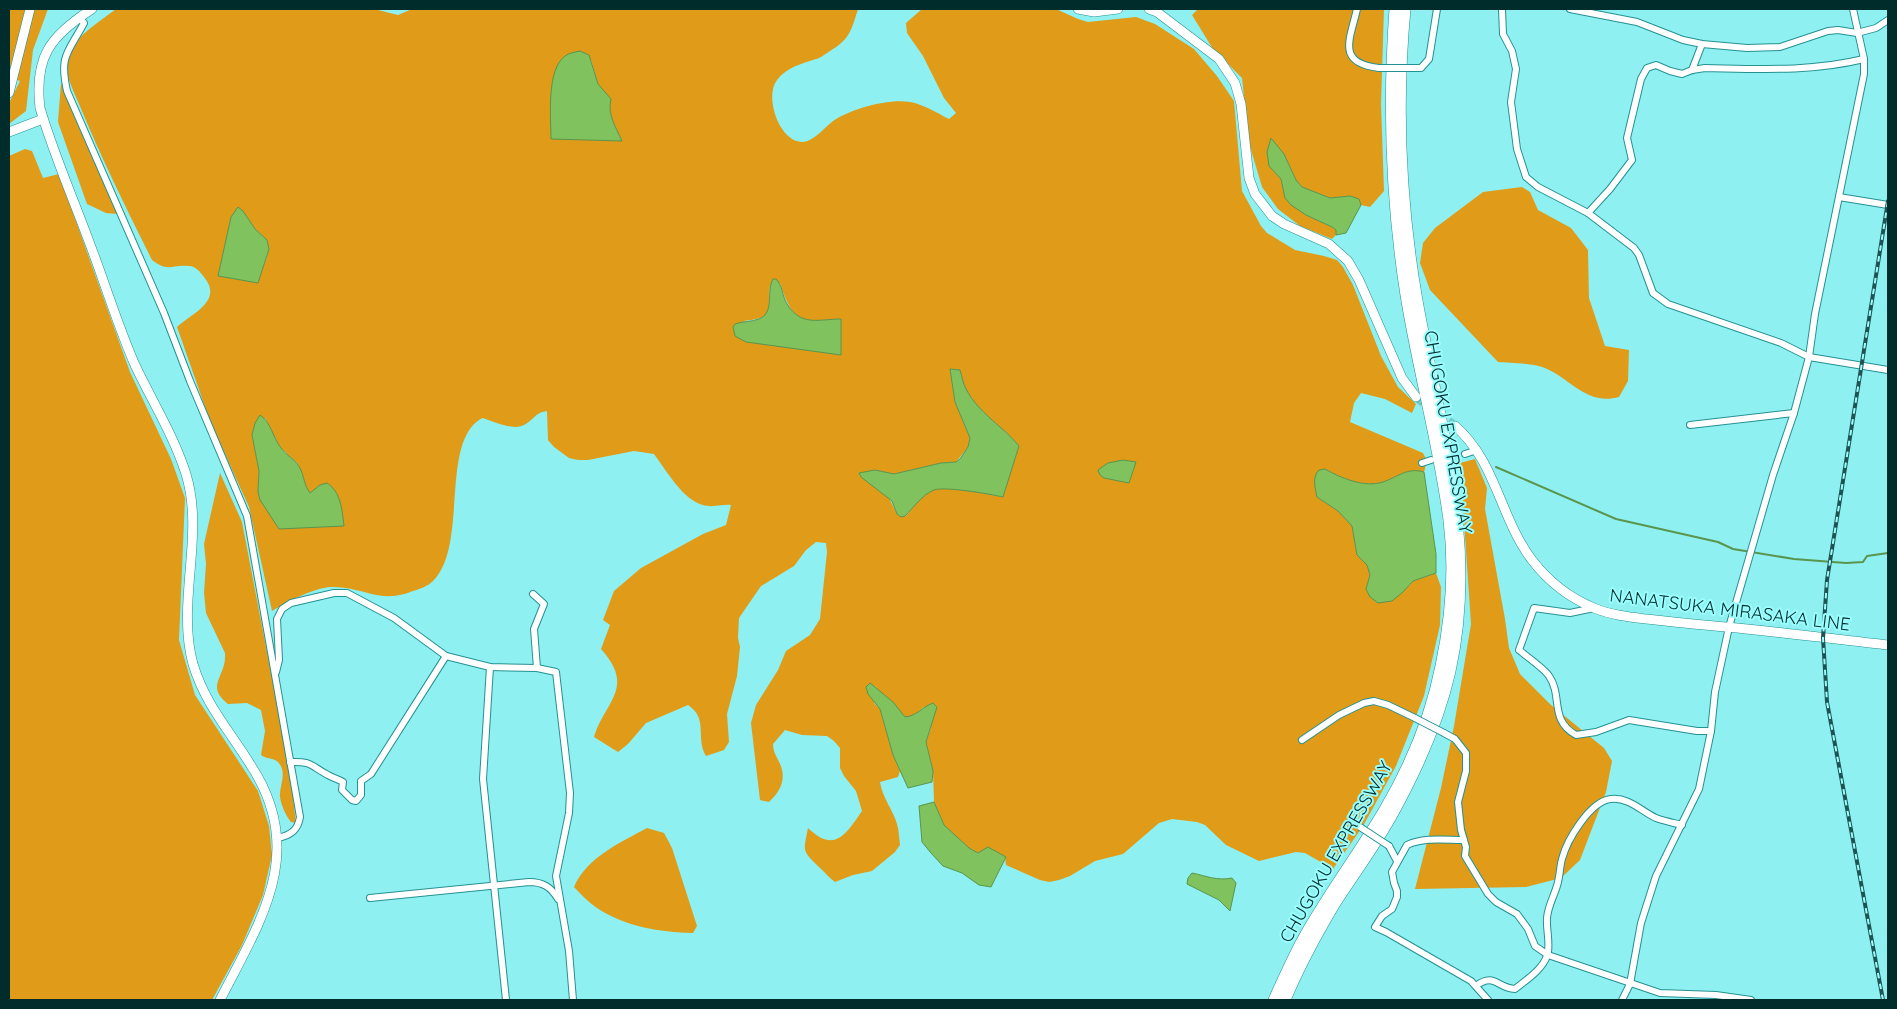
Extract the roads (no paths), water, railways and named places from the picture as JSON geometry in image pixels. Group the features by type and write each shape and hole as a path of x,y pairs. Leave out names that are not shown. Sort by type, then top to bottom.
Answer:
{"highway":[{"name":"CHUGOKU EXPRESSWAY","path":"1274,1000 1305,936 1385,808 1408,763 1433,698 1441,667 1449,619 1451,572 1449,522 1433,429 1406,295 1396,220 1391,133 1391,76 1395,9"},
{"name":"CHUGOKU EXPRESSWAY","path":"1285,1000 1313,940 1394,812 1416,767 1442,701 1450,670 1458,619 1461,572 1458,521 1416,293 1405,202 1400,106 1405,9"}],"main road":[{"path":"9,93 30,9"},
{"path":"92,9 77,13 49,46 39,70 39,97 44,119 135,363 176,449 191,494 192,515 187,610 188,640 193,664 213,712 252,766 264,788 271,805 278,838 275,879 270,898 262,918 220,1000"},
{"path":"1078,9 1094,12 1118,9"},
{"path":"1149,9 1158,12 1219,59 1235,83 1241,104 1249,178 1255,194 1272,216 1284,224 1329,244 1348,261 1359,280 1402,378 1416,397"},
{"path":"9,132 44,119"},
{"name":"NANATSUKA MIRASAKA LINE","path":"1455,426 1468,437 1477,450 1494,483 1517,537 1531,559 1544,575 1558,587 1594,608 1627,616 1888,645"}],"street":[{"path":"1358,9 1349,46 1350,56 1355,61 1366,67 1421,68 1428,60 1437,9"},
{"path":"1502,9 1503,34 1512,52 1516,69 1511,102 1517,149 1526,177 1538,186 1588,213 1634,248 1639,255 1653,293 1668,304 1781,343 1809,357 1888,370"},
{"path":"1570,9 1637,22 1683,40 1702,44 1747,48 1780,47 1828,31 1838,30 1858,33 1876,28 1888,20"},
{"path":"1622,1000 1630,984 1641,923 1656,876 1699,790 1728,627 1773,475 1794,413 1809,357 1815,314 1864,74 1864,59 1853,9"},
{"path":"77,13 84,23 65,55 63,71 67,91 164,314 247,516 300,817 298,827 292,833 278,838"},
{"path":"1692,70 1702,44"},
{"path":"1588,213 1610,189 1632,160 1627,138 1641,79 1647,68 1656,65 1682,74 1692,70 1797,70 1836,66 1864,59"},
{"path":"1839,197 1888,205"},
{"path":"1690,425 1794,413"},
{"path":"1465,454 1477,450"},
{"path":"1422,463 1431,460"},
{"path":"275,676 279,660 277,619 282,609 290,602 334,592 346,593 394,618 446,656 490,667 537,668 556,672 569,778 570,804 556,876 569,951 573,1000"},
{"path":"533,594 544,604 534,629 537,668"},
{"path":"1594,608 1570,612 1534,608 1519,650 1550,677 1558,713 1566,728 1576,735 1596,732 1629,720 1697,731 1711,731"},
{"path":"290,762 310,762 330,776 342,781 342,790 352,800 356,801 361,795 362,781 371,774 446,656"},
{"path":"490,667 484,779 506,1000"},
{"path":"1302,740 1339,715 1364,703 1374,701 1388,705 1444,733 1456,740 1466,753 1466,771 1458,802 1465,856 1488,894 1496,902 1517,914 1528,929 1535,946 1548,955 1660,993 1716,995 1751,1000"},
{"path":"1476,986 1483,980 1490,979 1515,989 1542,966 1548,955 1548,908 1558,882 1562,859 1568,843 1590,812 1605,800 1629,801 1656,818 1682,825"},
{"path":"1360,826 1389,846 1397,861"},
{"path":"1464,840 1438,840 1407,845 1397,861 1392,876 1397,897 1392,909 1382,916 1375,927 1434,959 1476,986 1488,1000"},
{"path":"370,898 539,882 552,889 560,902"}],"waterway":[{"path":"1496,467 1616,519 1718,542 1733,549 1794,559 1846,563 1863,562 1867,556 1888,553"}],"tunnel":[{"path":"1416,397 1455,426"},
{"path":"1445,458 1465,454"}],"railway":[{"path":"1883,1000 1827,702 1823,638 1827,580 1888,201"}]}
